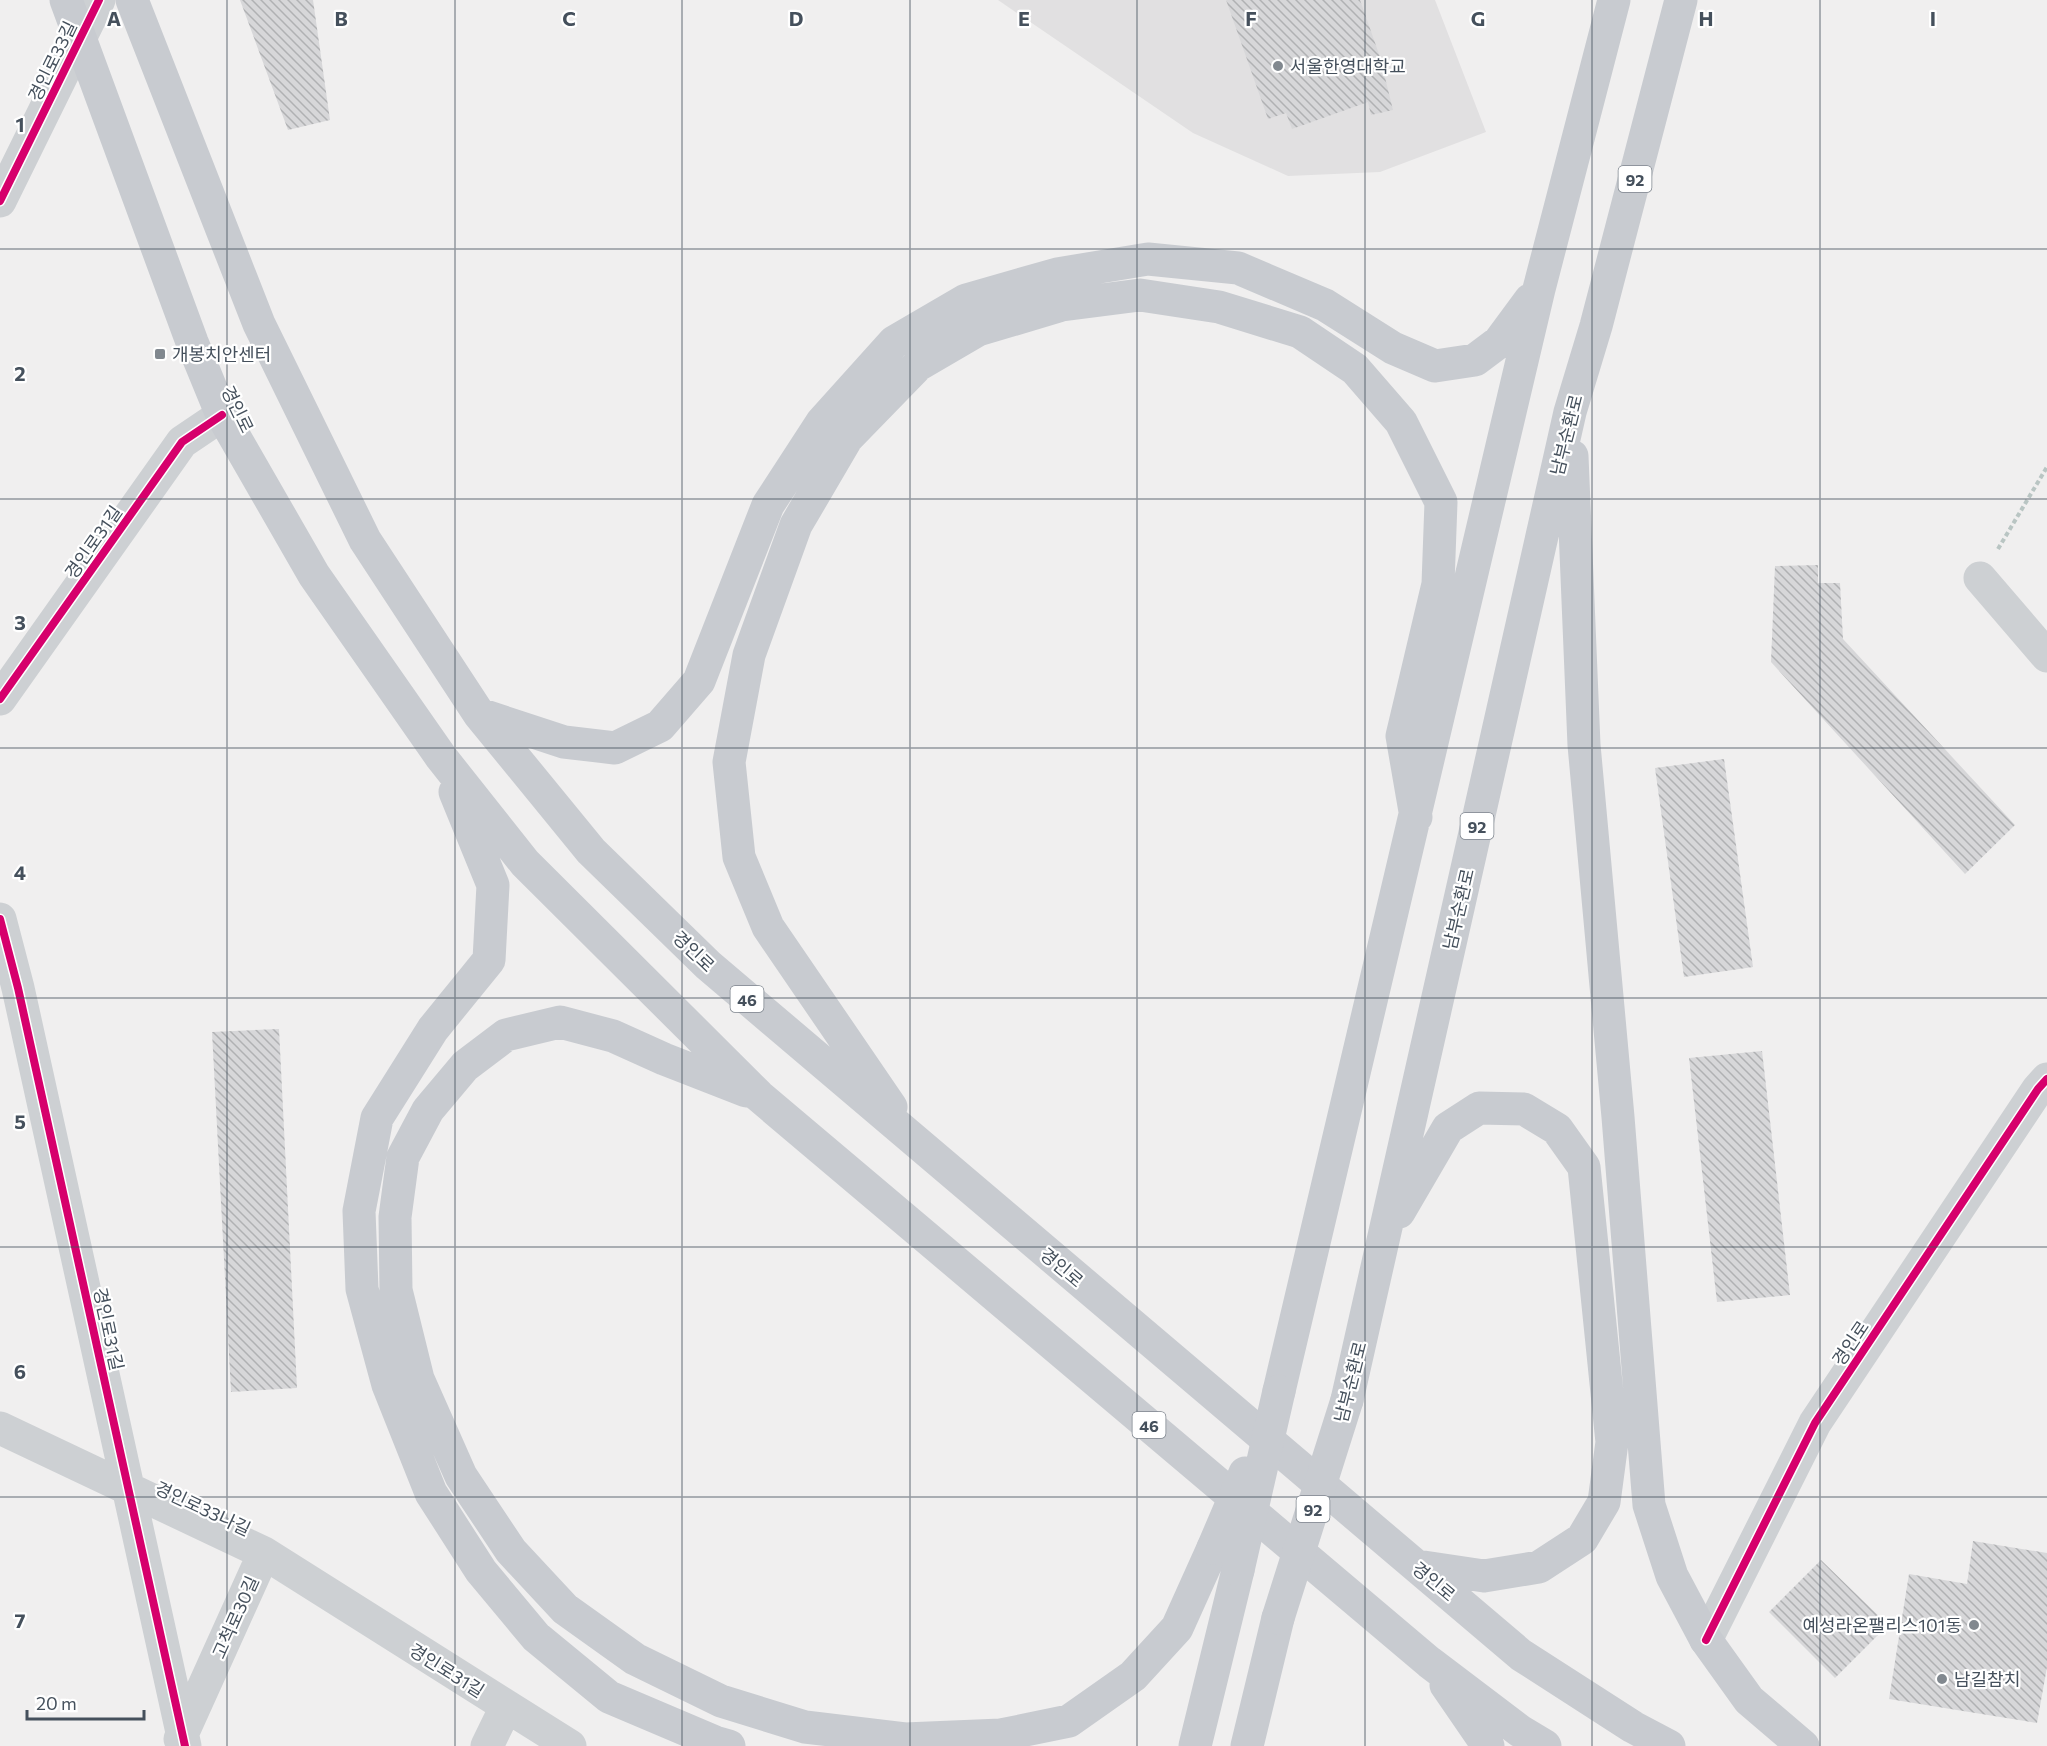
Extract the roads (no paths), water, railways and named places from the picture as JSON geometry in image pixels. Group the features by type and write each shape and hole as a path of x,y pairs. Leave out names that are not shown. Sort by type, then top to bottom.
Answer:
{"main road":[{"name":"경인로","path":"66,0 192,342 222,415 314,575 441,757 525,863 759,1096 1429,1662 1520,1731 1545,1746"},
{"name":"경인로","path":"132,0 259,324 365,540 479,714 591,851 708,965 1521,1655 1633,1727 1669,1746"},
{"path":"1196,1746 1539,289 1614,0"},
{"name":"남부순환로","path":"1247,1746 1278,1618 1347,1400 1570,412 1596,326 1682,0"},
{"path":"1674,33 1692,0"},
{"path":"479,714 564,742 615,748 660,726 699,681 768,505 822,422 894,342 966,300 1057,274 1148,259 1238,268 1325,305 1393,348 1435,366 1475,360 1499,342 1539,289"},
{"path":"915,1143 768,927 739,857 729,762 748,655 796,525 847,438 918,365 978,330 1062,304 1140,295 1219,307 1300,332 1355,369 1401,422 1441,502 1438,584 1402,736 1416,817"},
{"path":"1570,412 1584,745 1619,1129 1649,1505 1671,1576 1706,1640 1749,1700 1803,1746"},
{"path":"441,757 493,885 489,960 433,1029 377,1118 359,1211 362,1289 388,1385 431,1493 481,1571 536,1637 609,1697 729,1746"},
{"path":"759,1096 613,1036 560,1022 506,1035 465,1066 428,1110 403,1157 395,1217 396,1290 418,1379 461,1476 511,1551 565,1609 635,1659 721,1701 805,1727 905,1739 1001,1735 1069,1721 1133,1676 1177,1628 1214,1548 1280,1391"},
{"path":"1383,1239 1448,1128 1479,1108 1524,1109 1557,1129 1584,1167 1612,1442 1604,1502 1582,1539 1539,1567 1484,1576 1417,1566"},
{"path":"1429,1662 1488,1746"}],"street":[{"name":"경인로33길","path":"0,201 99,0"},
{"name":"경인로31길","path":"0,699 182,442 222,415"},
{"path":"1980,578 2047,656"},
{"name":"경인로31길","path":"0,919 9,984 129,1491 181,1742"},
{"name":"경인로","path":"1706,1640 1815,1423 2031,1098 2047,1079"},
{"name":"경인로33나길","path":"0,1428 264,1553"},
{"name":"경인로31길","path":"264,1553 570,1746"},
{"name":"고척로30길","path":"181,1742 264,1553"},
{"path":"487,1746 506,1707"}],"place":[{"name":"서울한영대학교","path":"1278,66"},
{"name":"개봉치안센터","path":"160,354"},
{"name":"예성라온팰리스101동","path":"1974,1625"},
{"name":"남길참치","path":"1942,1679"}]}
